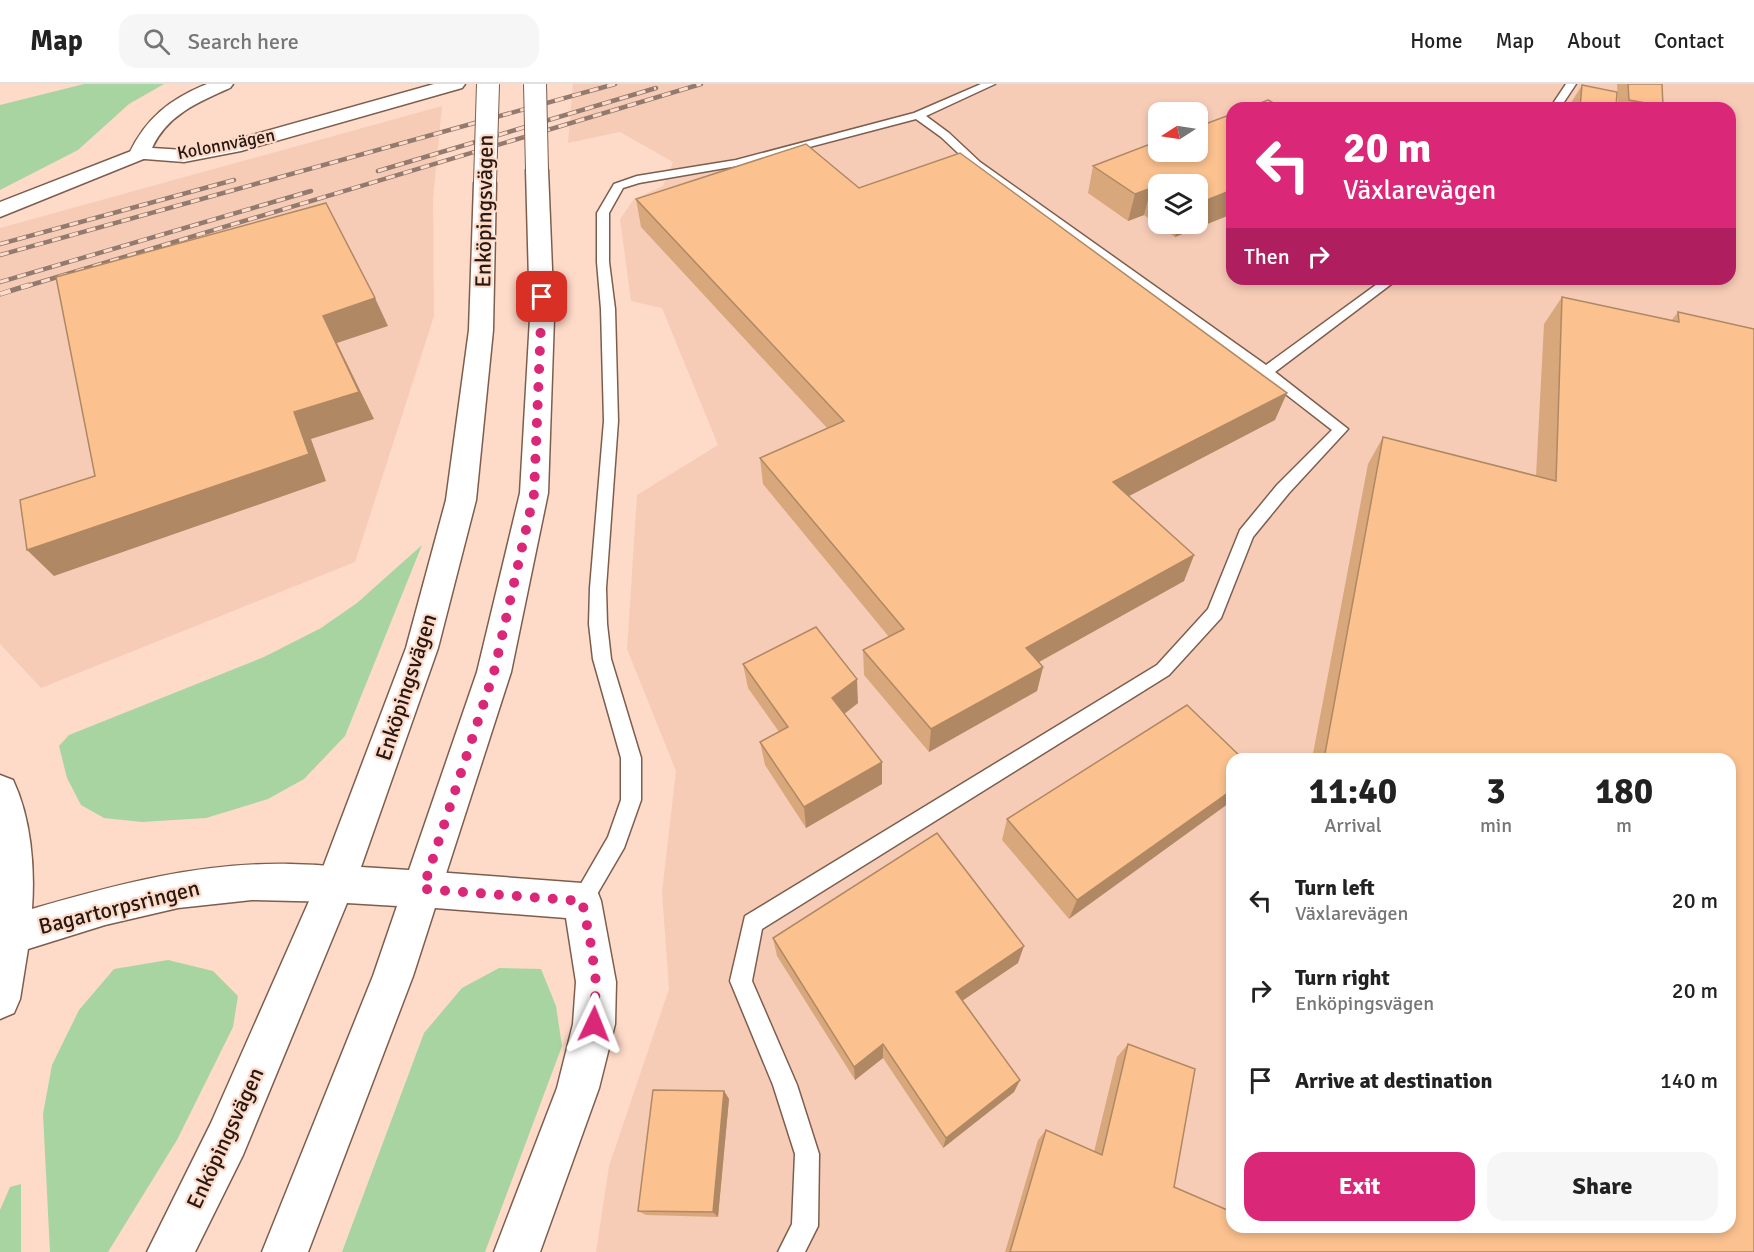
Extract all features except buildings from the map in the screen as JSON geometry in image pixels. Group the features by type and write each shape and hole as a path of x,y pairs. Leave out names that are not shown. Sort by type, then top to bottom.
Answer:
{"main road":[{"path":"139,154 146,136 161,117 186,99 223,84"},
{"name":"Kolonnvägen","path":"0,210 139,154 184,156 241,145 455,84"},
{"name":"Enköpingsvägen","path":"170,1252 227,1138 336,884 422,648 460,500 481,330 488,84"},
{"path":"285,1252 388,987 423,889 494,672 534,494 542,318 535,84"},
{"name":"Bagartorpsringen","path":"0,791 6,814 14,878 10,934 0,999"},
{"name":"Bagartorpsringen","path":"10,934 155,894 194,887 255,881 423,889 582,901"},
{"path":"517,1252 578,1088 594,1024 596,982 582,901"}],"lane":[{"path":"582,901 617,841 631,800 631,758 602,659 598,624 598,588 611,421 603,213 618,186 637,180 737,163 918,115 990,84"},
{"path":"1560,102 1570,84"},
{"path":"791,1252 805,1226 807,1154 785,1085 741,981 753,923 1163,670 1215,613 1246,534 1282,489 1341,429 1266,372 976,165 918,115"},
{"path":"1266,372 1384,285"}],"shaded area":[{"path":"573,84 1754,84 1754,1252 596,1252 609,1166 669,989 662,892 676,771 627,649 637,495 718,445 662,308 631,301 620,219 634,199 663,186 673,162 620,132 568,143"},
{"path":"442,106 433,199 434,316 355,562 41,688 0,644 0,228"}],"green space":[{"path":"84,84 164,84 129,104 78,150 0,190 0,105"},
{"path":"422,545 345,736 304,779 268,799 206,818 142,822 104,818 81,805 67,778 59,746 69,735 264,657 321,628 357,603"},
{"path":"168,960 213,971 238,996 233,1027 177,1140 108,1252 50,1252 43,1114 52,1065 79,1010 114,969"},
{"path":"499,968 541,969 556,1006 562,1046 485,1252 342,1252 424,1033 462,988"},
{"path":"21,1184 21,1252 0,1252 0,1210 10,1187"}],"railway":[{"path":"0,255 615,84"},
{"path":"24,287 701,84"},
{"path":"378,171 656,88"},
{"path":"0,244 234,180"},
{"path":"0,282 311,191"},
{"path":"0,294 29,285"}],"route":[{"path":"542,297 534,494 494,672 423,889 582,901 596,982 594,1024"}]}
